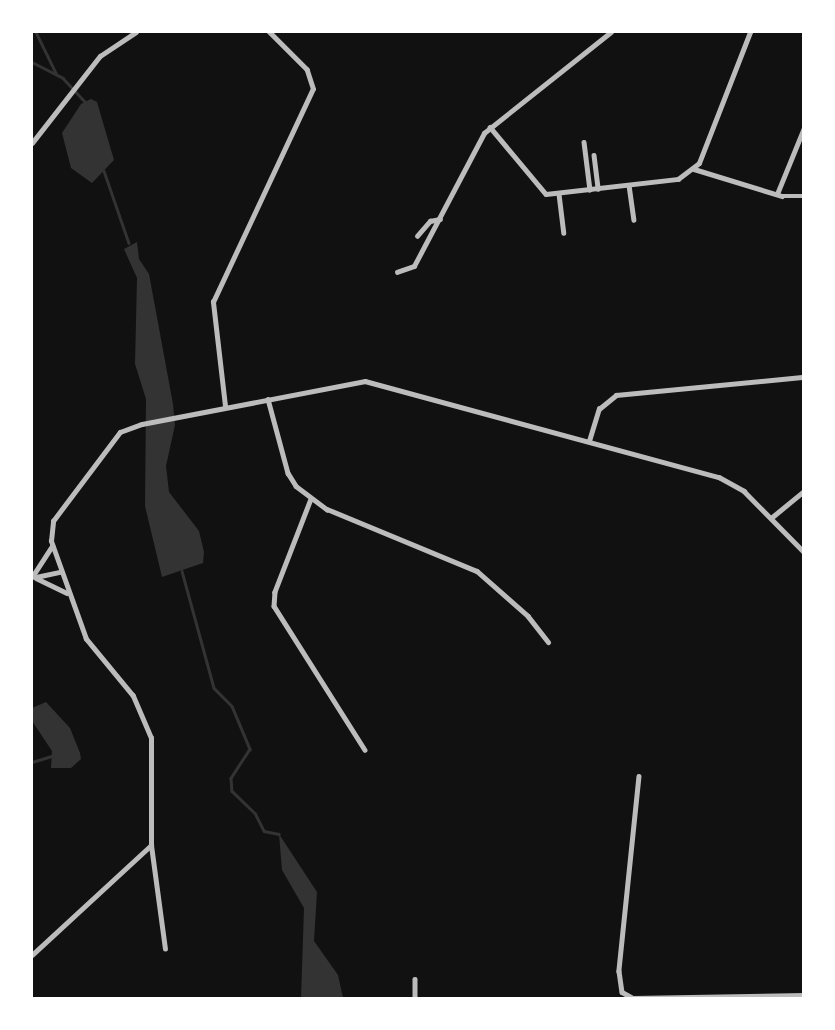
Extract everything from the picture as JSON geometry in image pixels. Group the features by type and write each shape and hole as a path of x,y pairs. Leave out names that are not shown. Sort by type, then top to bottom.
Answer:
{"street":[{"path":"32,143 103,53 136,32"},
{"path":"225,407 213,302 313,85 307,70 269,32"},
{"path":"397,272 414,266 490,127 611,32"},
{"path":"490,127 542,191 559,194 678,179 694,169 750,32"},
{"path":"777,194 803,128"},
{"path":"584,142 590,190"},
{"path":"594,155 598,189"},
{"path":"694,169 777,194 803,196"},
{"path":"629,185 634,220"},
{"path":"559,194 564,233"},
{"path":"417,236 430,221 441,217"},
{"path":"589,441 599,409 616,395 803,377"},
{"path":"165,949 151,845 151,738 133,696 86,639 59,572 52,545 53,521 108,443 125,429 268,398 365,381 725,480 771,518 803,552"},
{"path":"268,398 289,477 311,499 477,571 528,616 548,642"},
{"path":"771,518 803,491"},
{"path":"311,499 275,592 274,606 365,750"},
{"path":"33,578 52,545"},
{"path":"33,578 59,572"},
{"path":"33,578 68,594"},
{"path":"639,776 619,971 622,992 629,998 803,995"},
{"path":"32,955 151,845"},
{"path":"415,979 415,999"}],"shaded area":[{"path":"91,99 97,102 114,160 92,183 71,168 62,133 81,104"},
{"path":"137,242 139,259 149,274 173,404 175,425 166,466 169,492 199,531 204,552 203,563 162,577 145,506 146,399 135,364 137,278 124,249"},
{"path":"46,702 70,728 80,753 81,759 71,768 51,768 52,751 32,721 32,708"},
{"path":"279,834 317,892 314,941 338,975 343,998 301,998 304,908 282,870"}],"waterway":[{"path":"36,32 56,73"},
{"path":"32,62 63,78 85,102"},
{"path":"104,171 129,243"},
{"path":"182,571 214,688 232,706 250,749 231,778 232,791 255,813 264,831 279,834"},
{"path":"32,762 52,756"}]}
